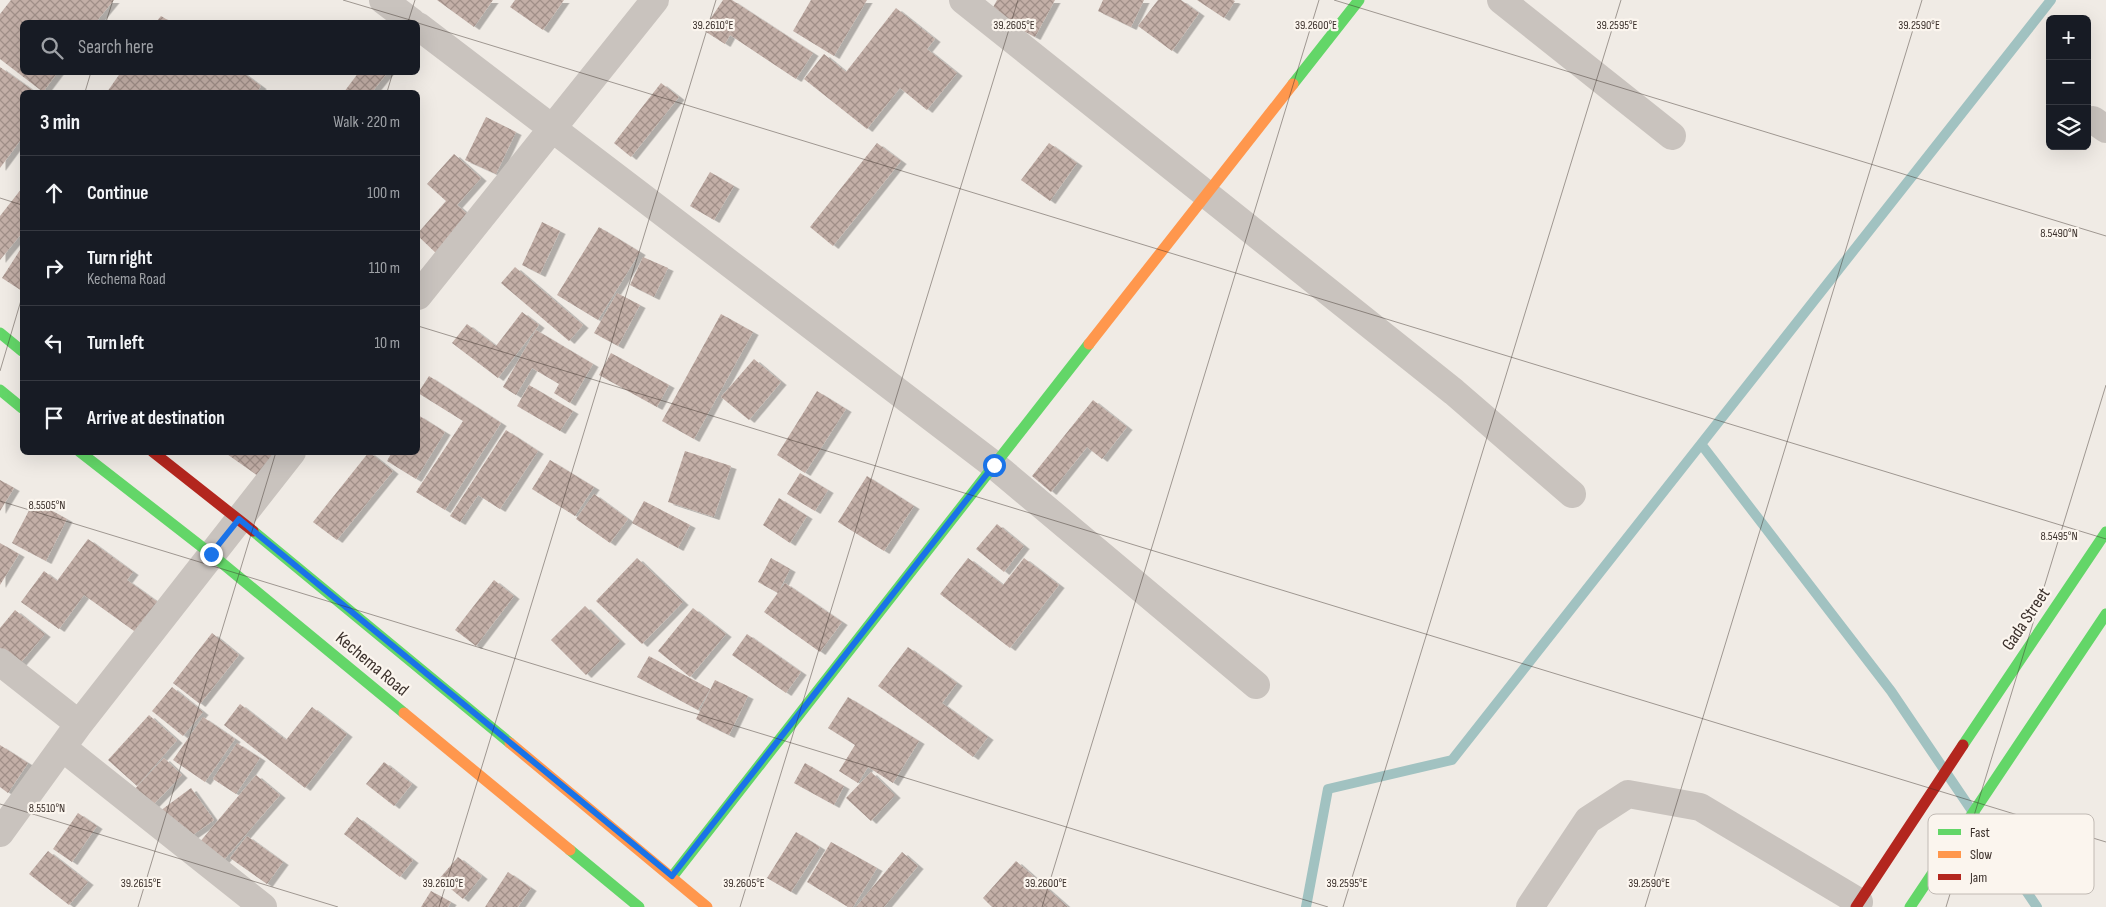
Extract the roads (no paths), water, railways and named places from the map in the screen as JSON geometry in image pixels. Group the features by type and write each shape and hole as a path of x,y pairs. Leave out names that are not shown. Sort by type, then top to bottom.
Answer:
{"street":[{"path":"383,0 409,20"},
{"path":"420,293 655,0"},
{"path":"963,0 1454,392 1572,494"},
{"path":"672,876 1358,0"},
{"path":"1501,0 1672,136"},
{"path":"420,28 994,465 1256,685"},
{"path":"0,333 20,349"},
{"path":"0,390 20,406"},
{"name":"Kechema Road","path":"84,455 211,554 639,907"},
{"name":"Kechema Road","path":"157,455 239,519 672,876 706,907"},
{"path":"0,833 79,724 290,455"},
{"name":"Gada Street","path":"1858,905 1974,726 2106,532"},
{"path":"1971,814 2106,614"},
{"path":"0,662 79,724"},
{"path":"63,748 263,907"},
{"path":"1530,907 1588,820 1628,794 1700,807 1858,905"},
{"path":"1910,907 1928,880"}],"waterway":[{"path":"1306,907 1328,789 1452,760 2051,0"},
{"path":"1701,444 1891,691 1974,814"},
{"path":"2028,894 2037,907"}]}
